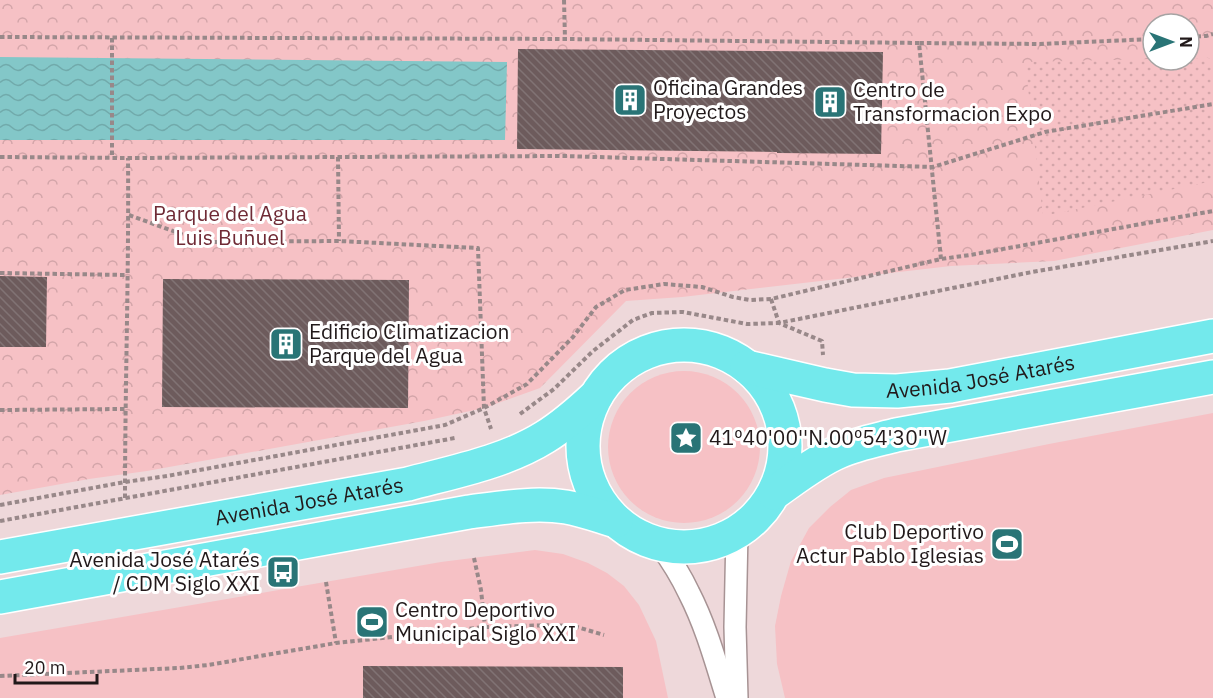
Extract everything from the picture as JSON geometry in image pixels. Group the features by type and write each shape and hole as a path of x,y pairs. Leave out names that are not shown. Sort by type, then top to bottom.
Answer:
{"main road":[{"name":"Avenida José Atarés","path":"747,367 853,390 897,391 950,386 1213,336"},
{"path":"694,345 722,353 747,367 766,387 779,412 785,439 783,467 774,493 758,515 737,532 713,543 687,548 660,545 636,536 616,521 598,500 587,475 583,448 586,421 597,396 614,373 638,356 665,347 694,345"},
{"name":"Avenida José Atarés","path":"774,493 837,452 865,443 908,433 1213,377"},
{"name":"Avenida José Atarés","path":"0,557 408,484 504,457 522,449 562,426 597,396"},
{"name":"Avenida José Atarés","path":"0,597 504,507 542,505 566,507 616,521"}],"street":[{"path":"737,532 735,627 737,698"},
{"path":"660,545 676,569 702,621 727,698"}],"path":[{"path":"564,0 565,39"},
{"path":"0,37 565,39 1040,44 1141,40"},
{"path":"112,38 112,158"},
{"path":"919,43 941,259"},
{"path":"0,157 563,156 933,166 1045,132 1213,104"},
{"path":"338,157 339,241"},
{"path":"125,498 128,158"},
{"path":"0,505 445,425 484,408 527,384 573,337 596,308 625,290 664,284 702,287 750,300 771,298 941,259 1213,211"},
{"path":"129,215 203,242 339,241 478,248 484,408 491,429"},
{"path":"0,273 127,275"},
{"path":"0,410 125,409"},
{"path":"474,558 481,590 485,627"},
{"path":"326,582 336,643"},
{"path":"0,676 179,668 336,643 485,627 555,625 578,627 604,635"}],"green space":[{"name":"Parque del Agua Luis Buñuel","path":"0,0 1213,0 1213,230 1054,261 951,266 682,297 626,301 540,388 484,408 147,471 0,495"},
{"path":"1201,58 1213,58 1213,181 1043,216 1025,62 1141,59 1141,72 1201,72"},
{"path":"684,371 713,377 738,393 754,418 760,447 754,476 738,501 713,517 684,523 655,517 630,501 614,476 608,447 614,418 630,393 655,377"},
{"name":"Club Deportivo Actur Pablo Iglesias","path":"1213,413 1213,698 785,698 777,664 775,626 791,561 809,528 851,490 884,478"},
{"name":"Centro Deportivo Municipal Siglo XXI","path":"535,550 563,554 588,563 607,573 624,586 639,605 656,641 668,698 0,698 0,638 441,562"}],"water":[{"path":"0,57 507,62 505,140 0,140"}],"building":[{"name":"Oficina Grandes Proyectos","path":"518,49 883,52 881,154 517,149"},
{"path":"0,276 47,277 46,347 0,347"},
{"name":"Edificio Climatizacion Parque del Agua","path":"163,279 409,280 408,408 162,407"},
{"path":"363,666 623,667 623,698 363,698"}],"place":[{"name":"Oficina Grandes Proyectos","path":"630,100"},
{"name":"Centro de Transformacion Expo","path":"830,102"},
{"name":"Edificio Climatizacion Parque del Agua","path":"286,344"},
{"name":"41º40'00''N.00º54'30''W","path":"686,438"},
{"name":"Club Deportivo Actur Pablo Iglesias","path":"1007,544"},
{"name":"Avenida José Atarés / CDM Siglo XXI","path":"283,572"},
{"name":"Centro Deportivo Municipal Siglo XXI","path":"372,622"}]}
